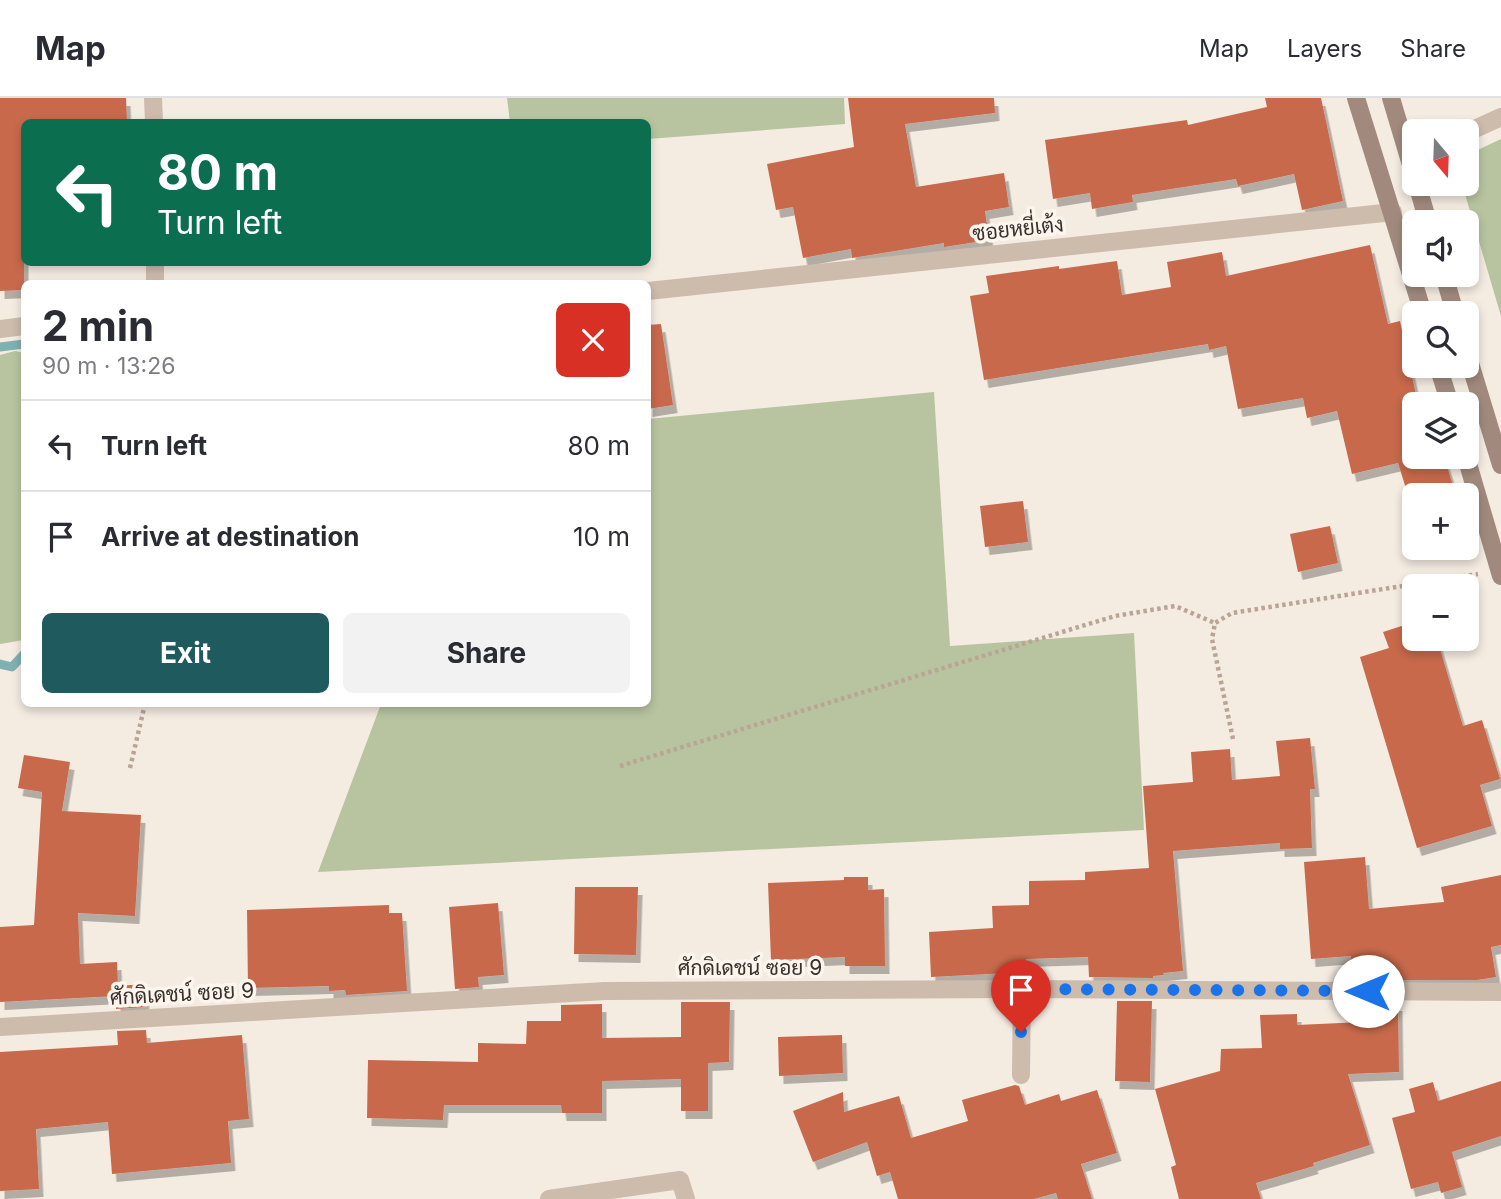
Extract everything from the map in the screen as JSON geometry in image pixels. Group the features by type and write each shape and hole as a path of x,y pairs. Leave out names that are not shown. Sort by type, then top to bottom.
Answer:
{"main road":[{"path":"1356,98 1419,301"},
{"path":"1391,98 1402,133"},
{"path":"1475,378 1501,465"},
{"path":"1470,469 1500,573"}],"street":[{"path":"153,98 153,119"},
{"path":"1479,127 1501,117"},
{"name":"ซอยหยี่เต้ง","path":"651,292 1393,212"},
{"path":"0,329 21,326"},
{"path":"1021,1075 1022,989"},
{"name":"ศักดิเดชน์ ซอย 9","path":"0,1027 605,991 1022,989 1501,992"},
{"path":"549,1199 680,1180 687,1199"}],"path":[{"path":"1233,739 1212,639 1215,623 1232,613 1500,573"},
{"path":"620,766 1115,616 1175,606 1215,623"},
{"path":"130,768 144,707"}],"green space":[{"path":"507,98 844,98 845,124 651,139 651,119 510,119"},
{"path":"1501,139 1501,316 1479,242 1479,210 1470,210 1466,196 1479,196 1479,149"},
{"path":"21,352 21,640 0,644 0,355"},
{"path":"934,392 950,646 1134,633 1144,830 318,872 380,707 651,707 651,419"}],"building":[{"path":"0,98 126,98 127,119 21,119 21,266 24,266 24,280 21,280 21,290 0,291"},
{"path":"848,98 994,98 995,113 905,124 916,187 1004,173 1009,207 985,211 989,240 944,247 944,243 852,258 851,249 803,258 793,207 776,210 767,164 854,147"},
{"path":"1265,98 1321,98 1343,201 1302,210 1294,174 1238,186 1236,179 1132,195 1133,202 1092,209 1090,193 1053,199 1045,140 1187,120 1188,125 1267,107"},
{"path":"1370,245 1388,324 1400,321 1402,378 1412,378 1415,392 1402,392 1402,469 1448,469 1452,483 1404,483 1398,463 1352,474 1337,411 1307,418 1303,398 1238,409 1226,346 1209,350 1208,344 984,380 970,296 989,293 986,276 1117,261 1122,295 1171,287 1167,262 1222,252 1226,276"},
{"path":"661,324 673,405 651,409 651,325"},
{"path":"1023,501 1028,542 985,547 980,506"},
{"path":"1330,526 1338,563 1298,572 1290,534"},
{"path":"1402,626 1402,651 1441,651 1463,726 1482,720 1500,779 1480,785 1492,826 1417,848 1360,657 1389,648 1383,632"},
{"path":"1310,738 1315,789 1310,789 1312,848 1280,849 1280,843 1173,851 1183,971 1163,973 1164,975 1153,978 1089,977 1088,957 1026,959 1026,972 931,977 929,932 993,928 992,906 1029,905 1029,881 1085,880 1085,872 1149,868 1143,786 1193,782 1191,752 1230,749 1232,780 1280,776 1276,741"},
{"path":"24,755 70,762 62,811 141,815 135,916 78,913 80,964 117,962 118,986 144,984 145,1007 116,1009 116,996 0,1002 0,927 34,925 42,792 18,788"},
{"path":"1365,857 1369,909 1444,902 1441,887 1501,875 1501,945 1491,947 1496,977 1477,980 1362,980 1361,977 1352,977 1351,956 1311,959 1304,862"},
{"path":"844,877 868,877 868,890 884,889 885,966 845,966 845,957 771,960 768,883 844,880"},
{"path":"575,887 638,887 636,955 574,954"},
{"path":"498,903 504,975 478,977 479,987 455,989 449,907"},
{"path":"389,905 389,913 402,913 407,991 346,995 345,990 329,991 329,986 248,988 247,910"},
{"path":"1117,1001 1152,1001 1150,1082 1115,1081"},
{"path":"681,1002 730,1002 729,1062 708,1063 708,1111 681,1111 681,1079 602,1081 602,1113 562,1113 561,1105 444,1105 443,1120 367,1118 368,1060 478,1062 478,1043 526,1044 527,1021 561,1021 561,1005 602,1004 602,1038 681,1037"},
{"path":"1362,1003 1398,1003 1399,1072 1348,1074 1370,1145 1313,1163 1314,1166 1256,1183 1261,1199 1179,1199 1171,1167 1176,1165 1155,1089 1220,1071 1221,1049 1262,1048 1260,1015 1297,1014 1297,1025 1362,1022"},
{"path":"146,1030 147,1043 242,1035 249,1119 228,1121 231,1163 112,1174 108,1122 36,1129 39,1189 0,1191 0,1052 118,1045 117,1031"},
{"path":"842,1035 843,1073 779,1076 778,1037"},
{"path":"1501,1081 1501,1136 1452,1152 1462,1187 1441,1193 1438,1182 1411,1189 1392,1118 1415,1112 1409,1089 1433,1082 1438,1101"},
{"path":"1019,1086 1025,1105 1059,1094 1061,1101 1097,1090 1117,1153 1081,1164 1092,1199 1058,1199 1056,1193 1034,1199 898,1199 890,1172 877,1176 867,1142 813,1162 793,1111 843,1092 844,1112 899,1096 911,1138 968,1121 962,1100"}],"waterway":[{"path":"0,347 21,344"},
{"path":"0,664 12,667 21,657"}],"route":[{"path":"1021,1032 1022,989 1368,991"}]}
